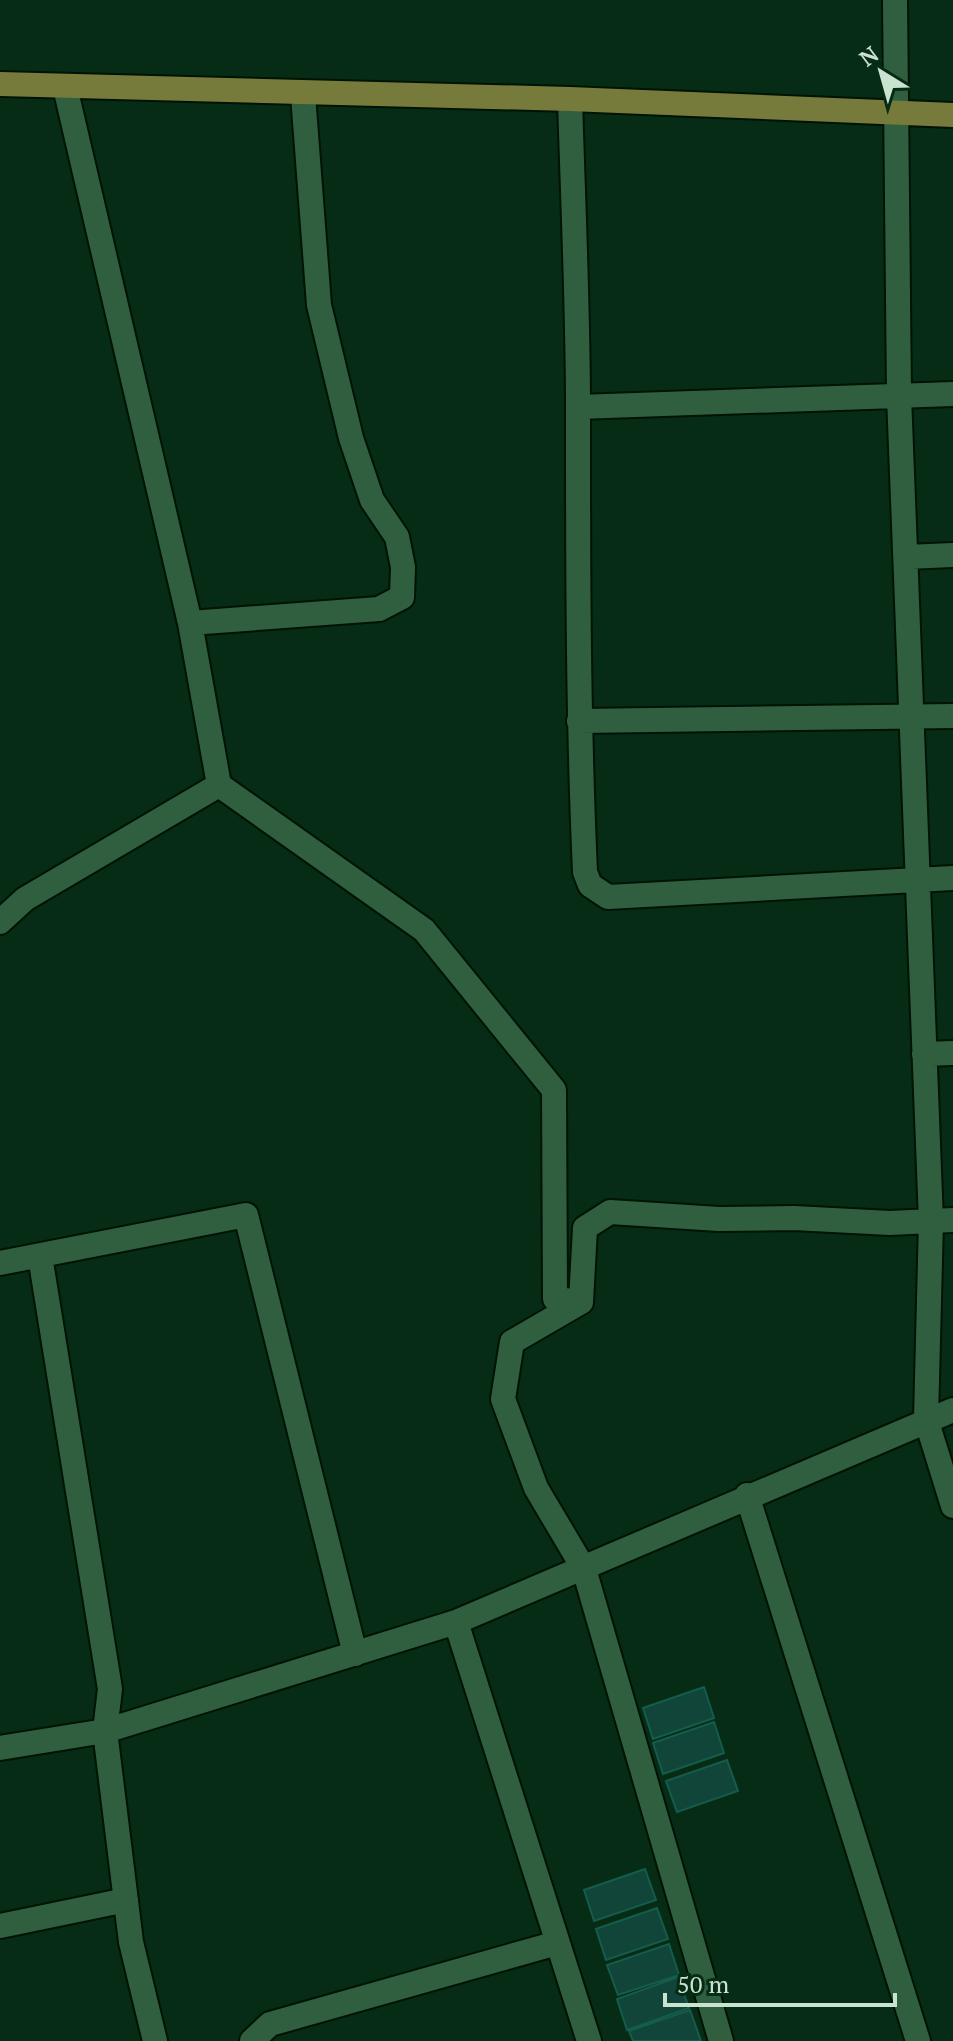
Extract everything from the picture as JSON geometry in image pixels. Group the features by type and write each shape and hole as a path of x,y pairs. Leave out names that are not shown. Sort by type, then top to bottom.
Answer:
{"main road":[{"path":"0,84 303,95 570,99 894,115 953,115"}],"street":[{"path":"895,0 899,396 924,1054 942,1220 926,1419 953,1506"},
{"path":"65,87 190,623 219,785 424,930 554,1090 555,1299 581,1302"},
{"path":"190,623 379,609 402,597 403,567 397,537 372,500 319,305 303,95"},
{"path":"570,99 578,407 575,570 585,872 596,891 608,897 953,878"},
{"path":"578,407 953,394"},
{"path":"906,557 953,555"},
{"path":"579,721 953,716"},
{"path":"4,915 25,899 219,785"},
{"path":"924,1054 953,1053"},
{"path":"581,1302 585,1228 610,1212 719,1219 942,1220"},
{"path":"0,1263 246,1215 355,1654"},
{"path":"40,1256 110,1689 105,1731 131,1942 155,2041"},
{"path":"581,1302 512,1342 503,1399 536,1488 584,1569 721,2041"},
{"path":"0,1748 105,1731 456,1622 584,1569 747,1495 953,1410"},
{"path":"747,1495 918,2041"},
{"path":"456,1622 589,2041"},
{"path":"0,1926 126,1900"},
{"path":"252,2041 270,2024 557,1943"}],"building":[{"path":"704,1687 714,1718 653,1739 643,1708"},
{"path":"714,1722 724,1753 663,1774 653,1743"},
{"path":"727,1760 738,1791 677,1812 666,1781"},
{"path":"645,1869 656,1900 594,1921 584,1890"},
{"path":"657,1908 668,1939 606,1960 596,1929"},
{"path":"669,1944 679,1975 618,1995 607,1965"},
{"path":"678,1977 689,2008 627,2030 617,1999"},
{"path":"690,2010 701,2041 633,2041 629,2031"}]}
